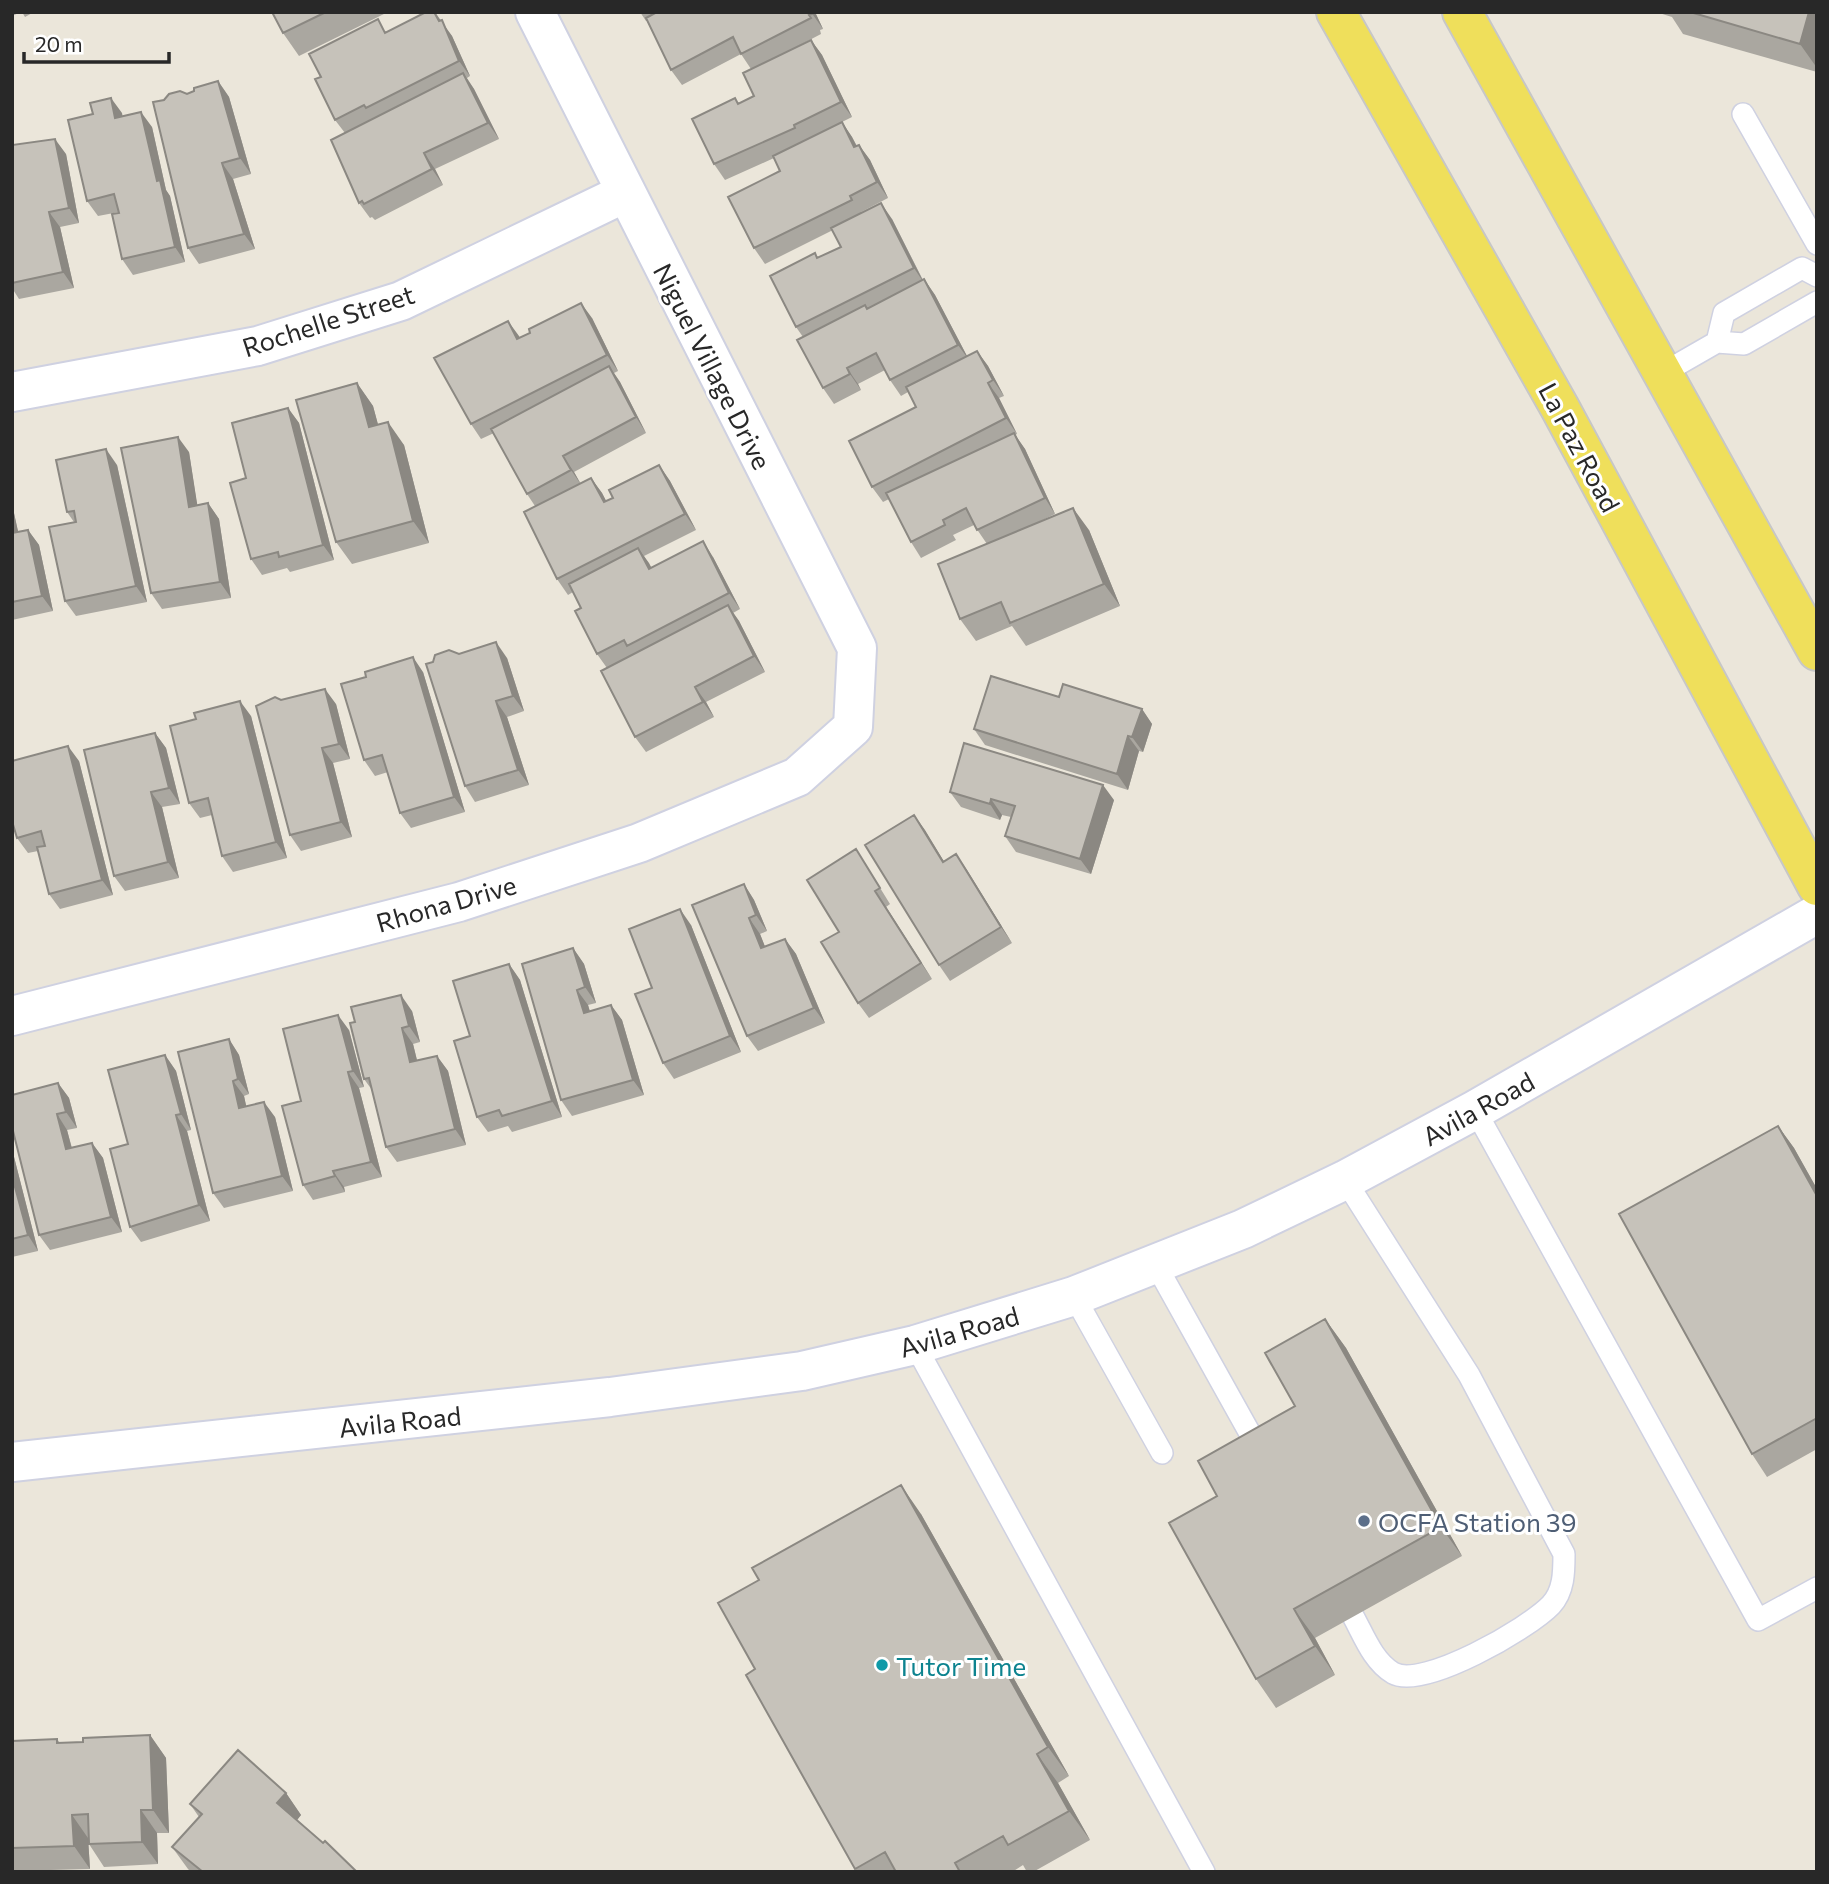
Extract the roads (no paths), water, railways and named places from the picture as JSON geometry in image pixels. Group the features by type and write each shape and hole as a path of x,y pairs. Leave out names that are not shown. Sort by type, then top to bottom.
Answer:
{"main road":[{"name":"La Paz Road","path":"1336,12 1560,408 1817,886"},
{"path":"1462,12 1817,650"}],"street":[{"name":"Niguel Village Drive","path":"535,12 857,648 853,727"},
{"name":"Rochelle Street","path":"12,392 258,346 401,301 625,193"},
{"name":"Rhona Drive","path":"12,1016 458,902 639,843 797,777 853,727"},
{"name":"Avila Road","path":"12,1462 610,1398 802,1371 915,1345 1074,1296 1243,1229 1345,1180 1475,1110 1817,914"}],"lane":[{"path":"1744,114 1817,244"},
{"path":"1717,342 1724,313 1802,268 1817,276"},
{"path":"1662,373 1717,342 1744,344 1817,302"},
{"path":"1475,1110 1758,1620 1817,1588"},
{"path":"1345,1180 1469,1375 1564,1554 1564,1579 1553,1604 1527,1623 1444,1670 1418,1677 1395,1674 1375,1657 1353,1616"},
{"path":"1156,1265 1266,1463"},
{"path":"1074,1296 1162,1453"},
{"path":"915,1345 1204,1872"}],"place":[{"name":"OCFA Station 39","path":"1364,1521"},
{"name":"Tutor Time","path":"882,1665"}]}
